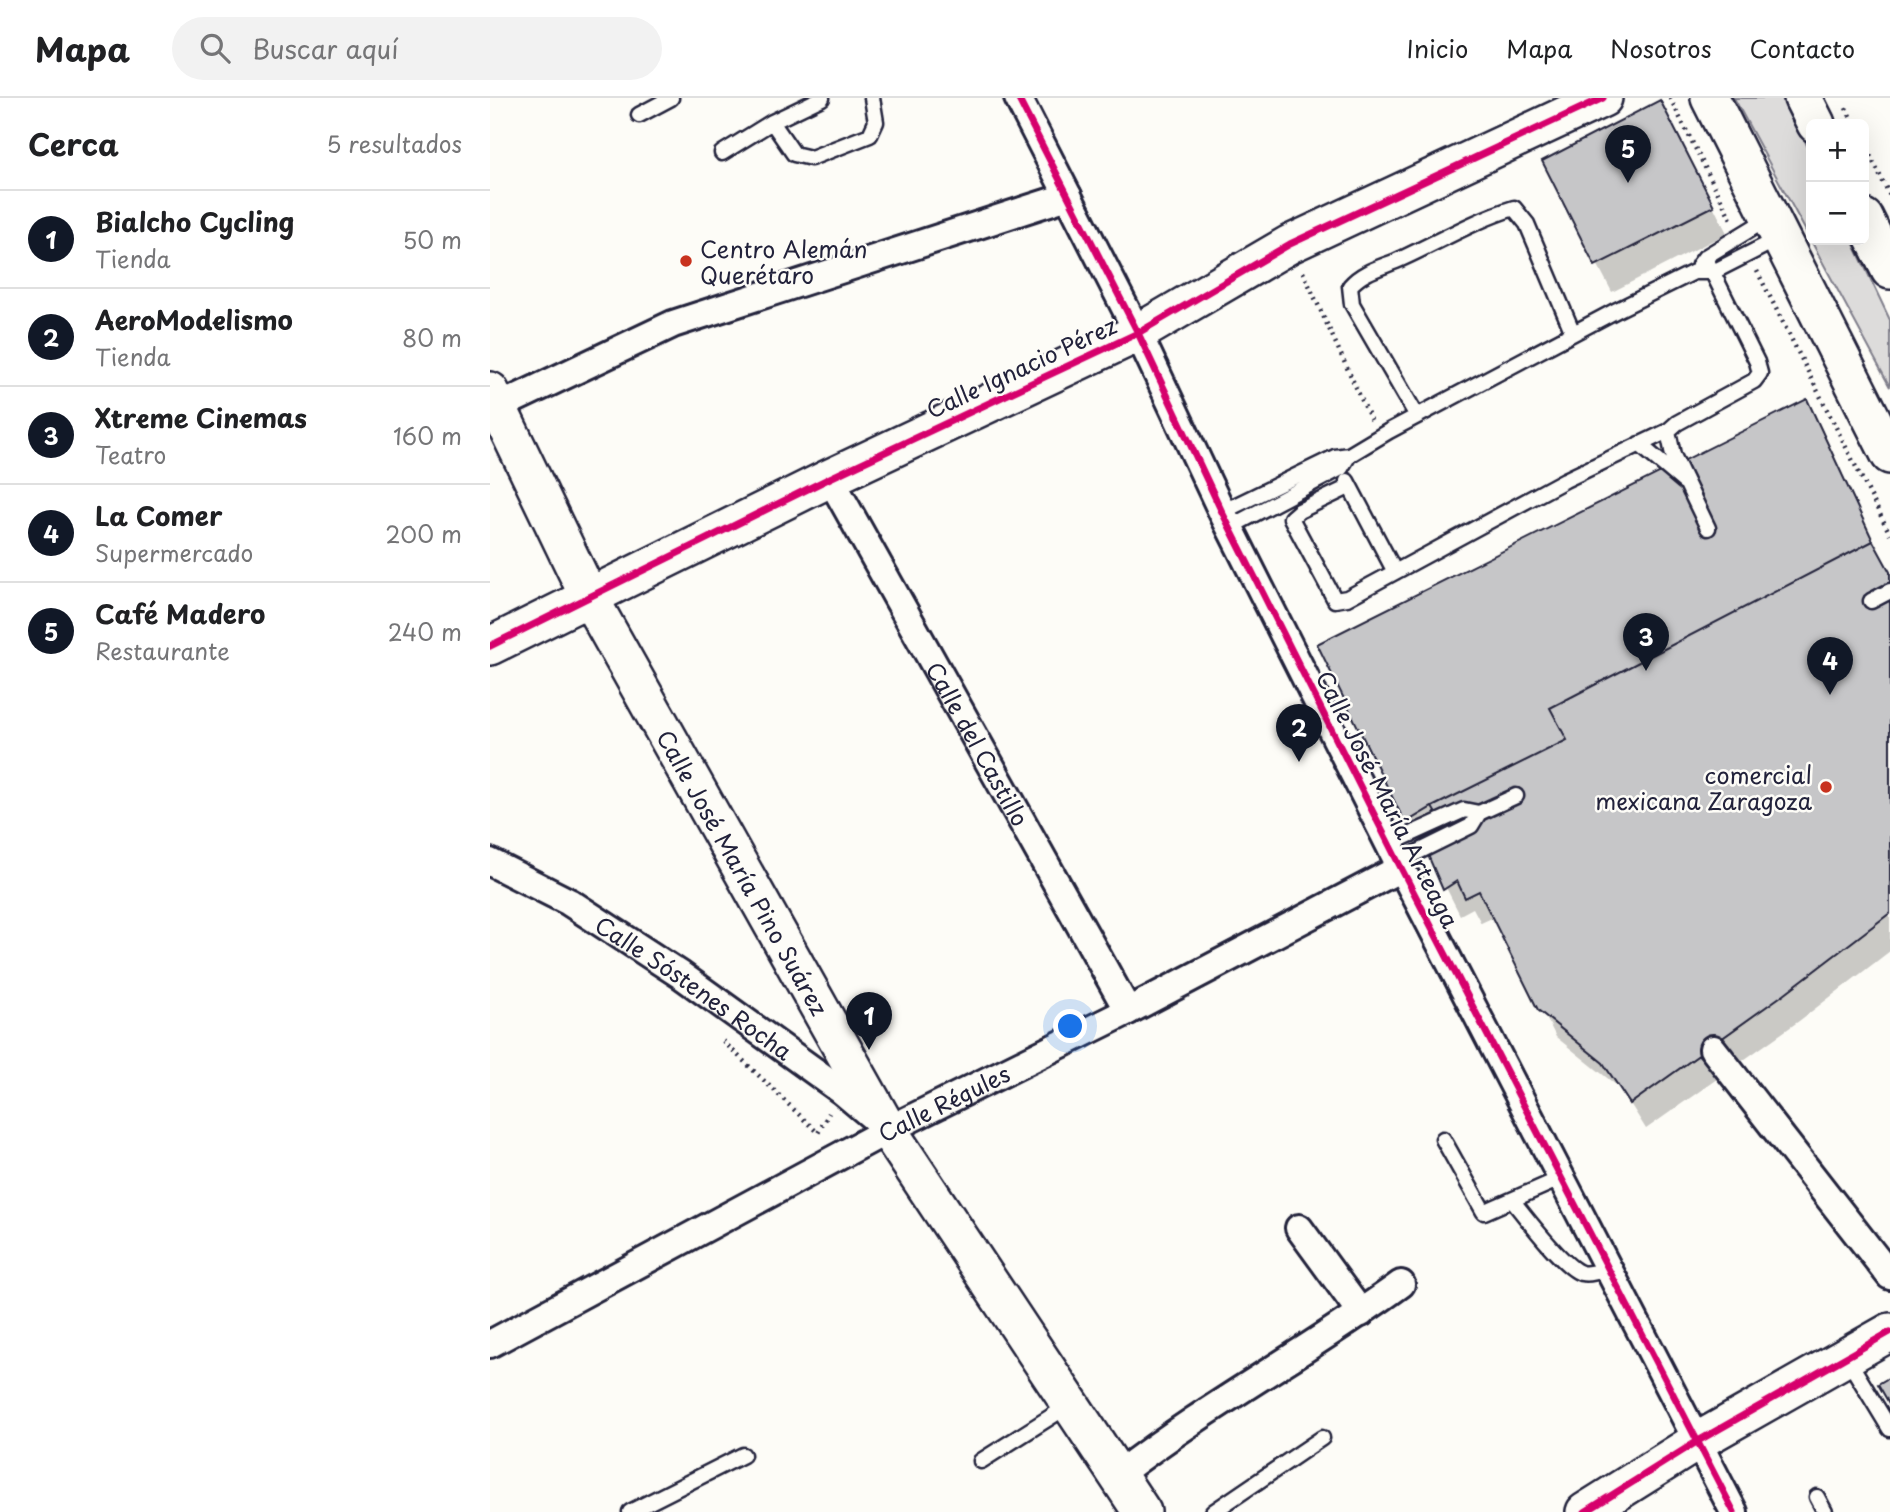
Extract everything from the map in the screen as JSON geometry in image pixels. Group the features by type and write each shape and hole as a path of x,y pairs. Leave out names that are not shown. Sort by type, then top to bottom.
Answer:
{"main road":[{"name":"Calle Ignacio Pérez","path":"490,646 830,478 1138,333 1290,244 1603,98"},
{"path":"1710,98 1890,455"},
{"path":"1803,98 1814,119"},
{"path":"1869,228 1890,270"},
{"name":"Calle José María Pino Suárez","path":"494,399 590,598 888,1130 1142,1512"},
{"path":"1585,1512 1698,1441 1890,1332"}],"street":[{"name":"Calle José María Arteaga","path":"1018,98 1138,333 1226,519 1396,858 1734,1512"},
{"path":"494,399 673,324 1068,196"},
{"name":"Calle del Castillo","path":"830,478 1128,1011"},
{"name":"Calle Régules","path":"490,1345 888,1130 1128,1011 1396,858"},
{"name":"Calle Sóstenes Rocha","path":"490,862 569,902 681,975 842,1091 888,1130"},
{"path":"1713,1049 1890,1276"},
{"path":"1299,1228 1362,1313"},
{"path":"1119,1474 1154,1447 1362,1313 1401,1284"}],"lane":[{"path":"639,115 671,98"},
{"path":"722,153 772,122 822,98"},
{"path":"772,122 794,154 811,158 870,135 876,122 872,98"},
{"path":"1417,416 1352,304 1350,286 1359,275 1402,258 1469,225 1514,208 1527,224 1573,333"},
{"path":"1694,272 1705,257 1739,235 1776,228"},
{"path":"1226,519 1342,460 1379,436 1573,333 1694,272 1713,272 1748,254 1776,228"},
{"path":"1349,486 1300,510 1291,519 1335,600 1347,598 1565,480 1668,431 1677,423 1733,395 1754,381 1760,373 1705,257"},
{"path":"1668,431 1673,456 1708,528"},
{"path":"1639,444 1686,484"},
{"path":"1342,460 1349,486 1395,572"},
{"path":"1871,601 1890,591"},
{"path":"1396,858 1464,810 1479,813 1516,796"},
{"path":"1443,1139 1484,1212 1562,1178"},
{"path":"1512,1200 1546,1241 1576,1270 1584,1274 1608,1268"},
{"path":"1846,1357 1890,1429"},
{"path":"981,1461 1072,1404"},
{"path":"1213,1512 1322,1438"},
{"path":"630,1512 743,1455"},
{"path":"1816,1497 1825,1512"}],"path":[{"path":"1670,98 1739,235"},
{"path":"1869,153 1890,196"},
{"path":"1290,244 1379,436"},
{"path":"1748,254 1890,534"},
{"path":"722,1040 818,1133 842,1091"}],"shaded area":[{"path":"1734,98 1785,98 1806,143 1806,231"},
{"path":"1813,245 1854,245 1890,320 1890,387"}],"building":[{"path":"1660,100 1714,206 1595,266 1542,161"},
{"path":"1807,399 1873,541 1550,708 1567,740 1405,823 1317,644"},
{"path":"1873,541 1890,572 1890,913 1784,994 1630,1104 1603,1063 1538,1010 1479,891 1465,898 1457,881 1443,890 1427,853 1451,839 1432,807 1567,740 1550,708"},
{"path":"1890,1377 1890,1405 1878,1384"}],"cycle path":[{"path":"1018,98 1138,333 1222,512 1398,862 1734,1512"},
{"path":"490,646 830,478 1138,333 1290,244 1603,98"},
{"path":"1585,1512 1698,1441 1890,1332"}],"place":[{"name":"Café Madero","path":"1628,183"},
{"name":"Centro Alemán Querétaro","path":"686,261"},
{"name":"Xtreme Cinemas","path":"1646,671"},
{"name":"La Comer","path":"1830,695"},
{"name":"AeroModelismo","path":"1299,762"},
{"name":"comercial mexicana Zaragoza","path":"1826,787"},
{"name":"Bialcho Cycling","path":"869,1050"}]}
